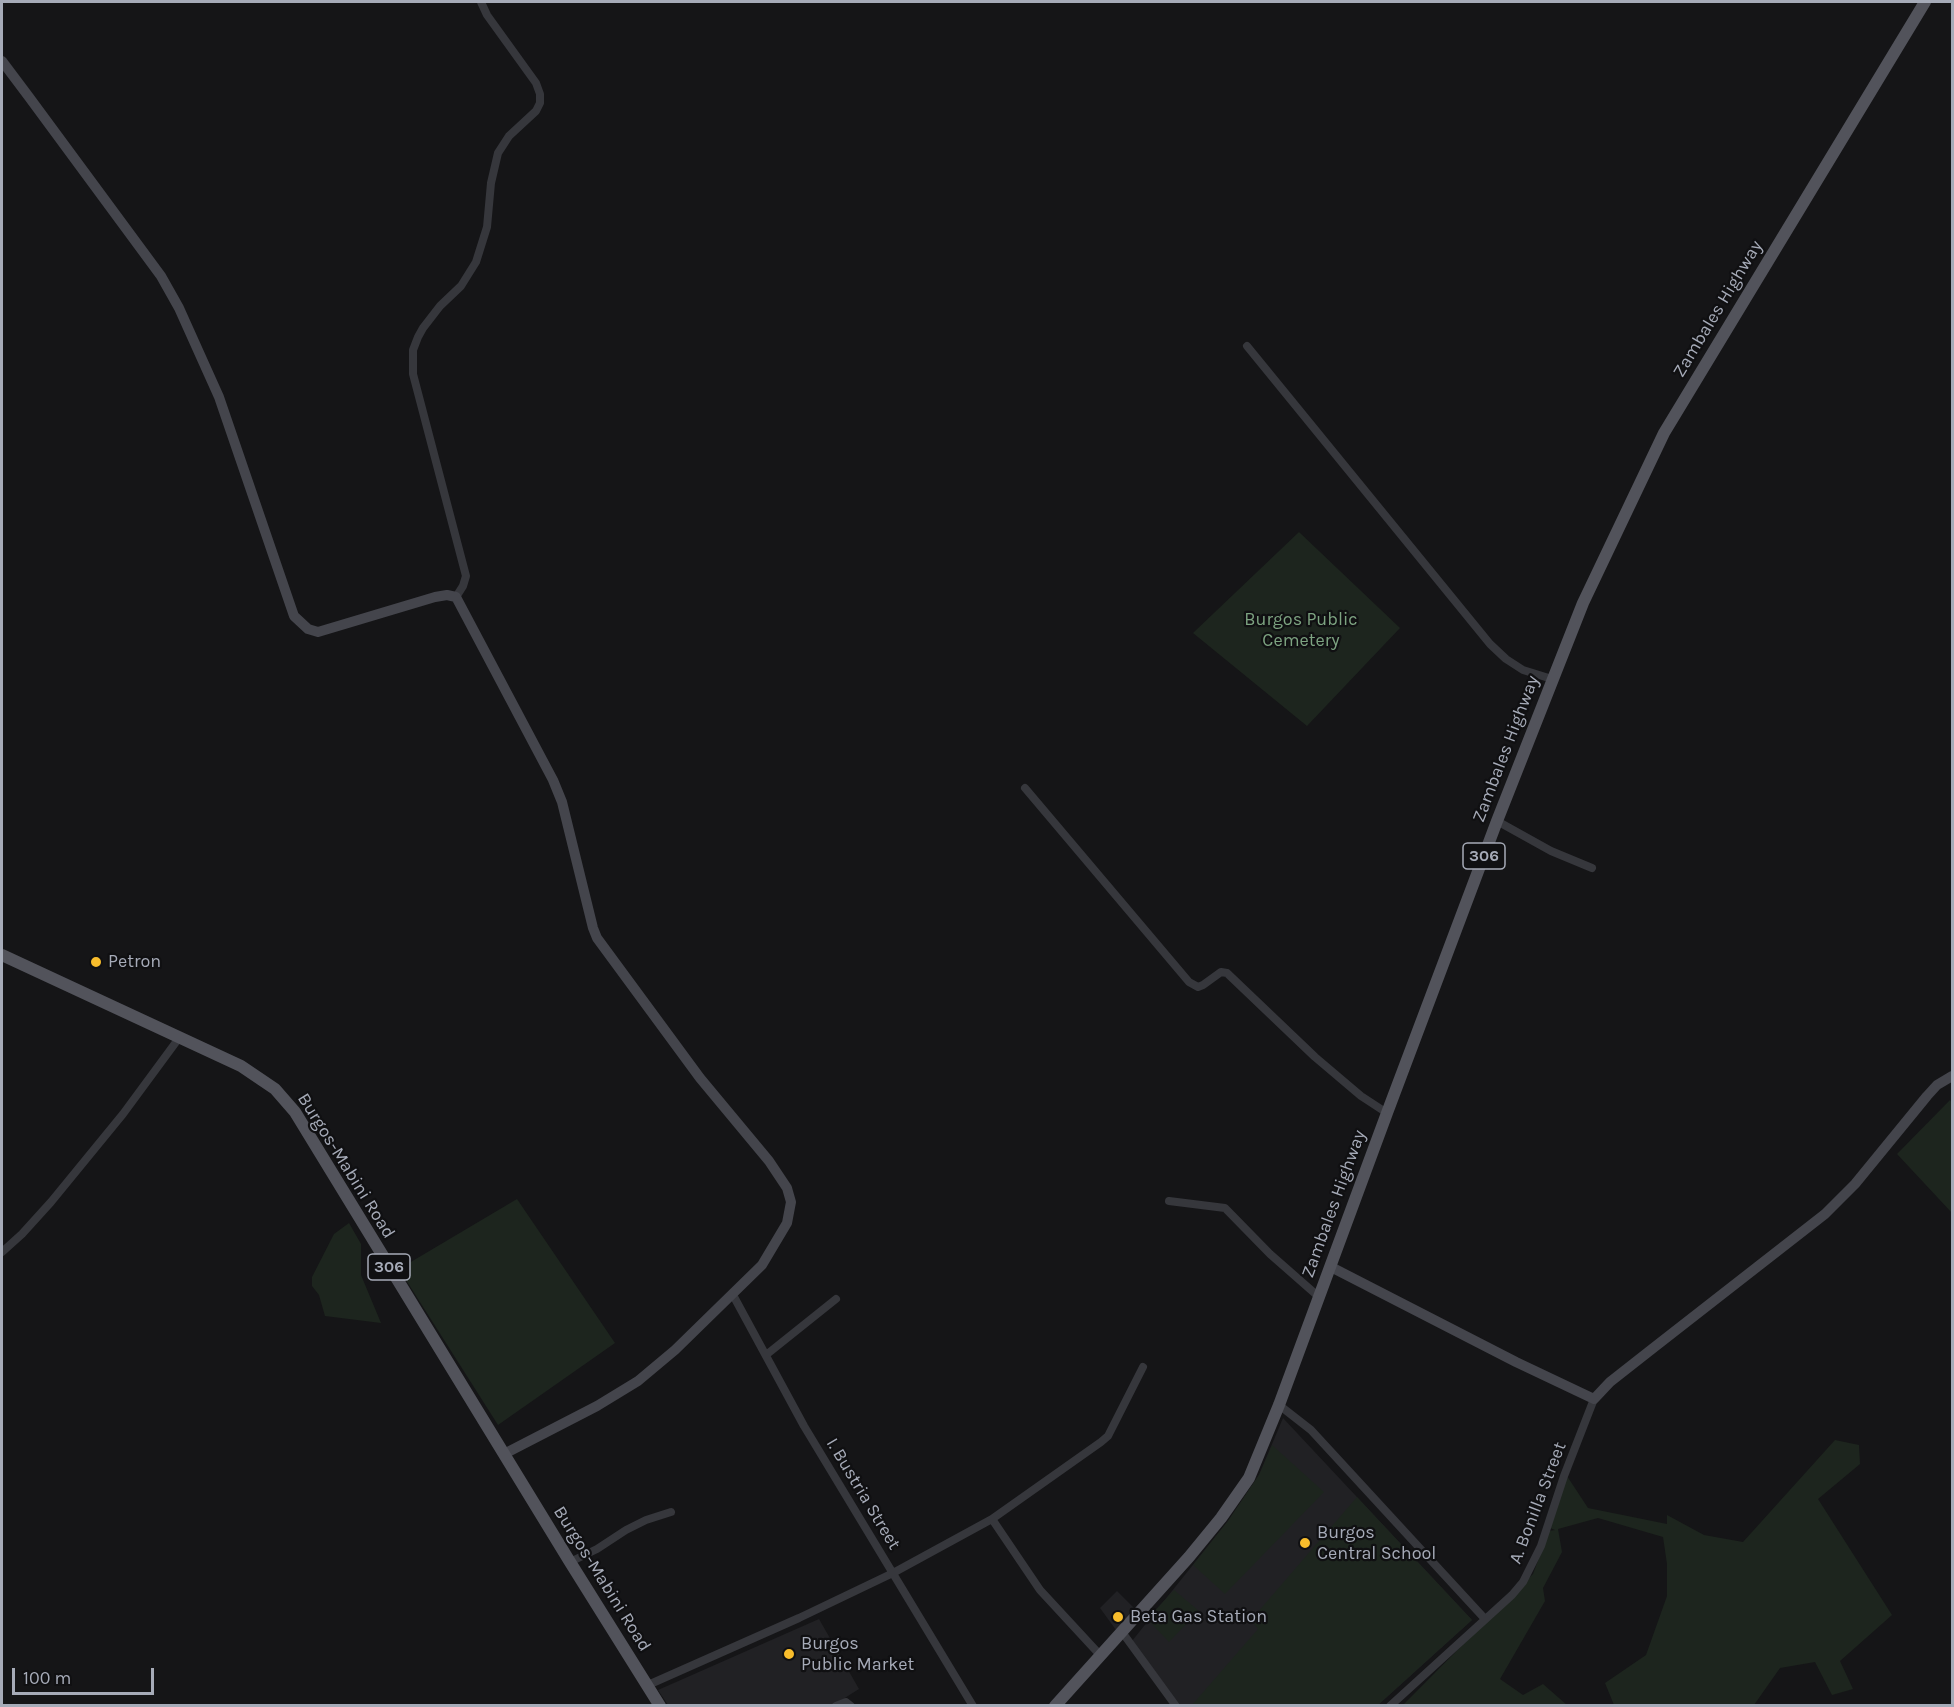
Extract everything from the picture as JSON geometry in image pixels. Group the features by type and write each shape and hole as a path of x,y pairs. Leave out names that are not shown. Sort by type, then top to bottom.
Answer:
{"main road":[{"name":"Zambales Highway","path":"1055,1706 1189,1557 1221,1518 1239,1493 1262,1449 1497,821 1583,603 1664,434 1925,2"},
{"name":"Burgos-Mabini Road","path":"2,955 241,1066 275,1089 295,1112 660,1706"}],"street":[{"path":"456,597 466,576 413,374 413,350 423,328 460,286 476,262 487,227 491,183 498,153 509,136 536,111 540,103 536,83 487,15 481,2"},
{"path":"2,61 161,276 179,308 219,397 294,616 300,623 318,632 435,597 447,595 456,597 553,780 562,802 597,938 700,1078 769,1161 787,1188 791,1202 787,1223 762,1265 675,1350 638,1381 597,1406 504,1454"},
{"path":"1247,346 1490,644 1506,659 1523,670 1552,680"},
{"path":"1025,788 1189,982 1198,987 1221,972 1227,973 1341,1080 1387,1113"},
{"path":"1497,821 1551,851 1592,868"},
{"path":"2,1252 51,1202 123,1114 179,1038"},
{"path":"1331,1268 1594,1399 1619,1376 1825,1214 1855,1184 1937,1085 1953,1076"},
{"path":"1170,1201 1225,1208 1270,1254 1319,1297"},
{"name":"I. Bustria Street","path":"733,1295 804,1426 973,1706"},
{"path":"766,1355 836,1299"},
{"path":"648,1685 893,1573 992,1519 1108,1436 1143,1367"},
{"name":"A. Bonilla Street","path":"1390,1706 1512,1595 1523,1582 1541,1546 1568,1465 1594,1399"},
{"path":"1279,1405 1311,1430 1485,1619"},
{"path":"570,1562 646,1520 671,1512"},
{"path":"992,1519 1040,1590 1101,1656"},
{"path":"1122,1632 1176,1706"},
{"path":"838,1705 846,1702 851,1706"}],"shaded area":[{"name":"Burgos Central School","path":"1283,1418 1472,1620 1378,1705 1180,1705 1132,1641 1228,1521 1259,1475"},
{"name":"Beta Gas Station","path":"1117,1591 1135,1609 1116,1630 1100,1608"},
{"name":"Burgos Public Market","path":"819,1619 859,1689 832,1706 668,1705 658,1690"}],"green space":[{"name":"Burgos Public Cemetery","path":"1299,532 1400,628 1307,726 1193,633"},
{"path":"1950,1100 1952,1103 1952,1213 1897,1154"},
{"path":"517,1199 615,1343 498,1425 399,1269"},
{"path":"349,1223 361,1244 361,1275 381,1323 325,1316 319,1295 312,1286 312,1277 334,1234"},
{"path":"1835,1440 1859,1445 1860,1464 1818,1499 1892,1615 1840,1661 1853,1689 1832,1695 1815,1662 1780,1668 1754,1705 1614,1705 1605,1683 1646,1655 1667,1596 1667,1564 1663,1537 1598,1518 1558,1529 1562,1552 1543,1588 1545,1601 1500,1679 1523,1695 1543,1684 1567,1705 1402,1706 1533,1574 1549,1531 1555,1530 1550,1528 1567,1476 1588,1508 1667,1524 1667,1515 1704,1535 1743,1542"},
{"path":"1272,1445 1324,1492 1225,1594 1193,1565 1228,1521 1259,1475"},
{"path":"1357,1497 1472,1620 1378,1705 1192,1705 1258,1629 1251,1620"},
{"path":"1174,1590 1199,1611 1169,1642 1147,1619"}],"place":[{"name":"Petron","path":"96,962"},
{"name":"Burgos Central School","path":"1305,1543"},
{"name":"Beta Gas Station","path":"1118,1617"},
{"name":"Burgos Public Market","path":"789,1654"}]}
